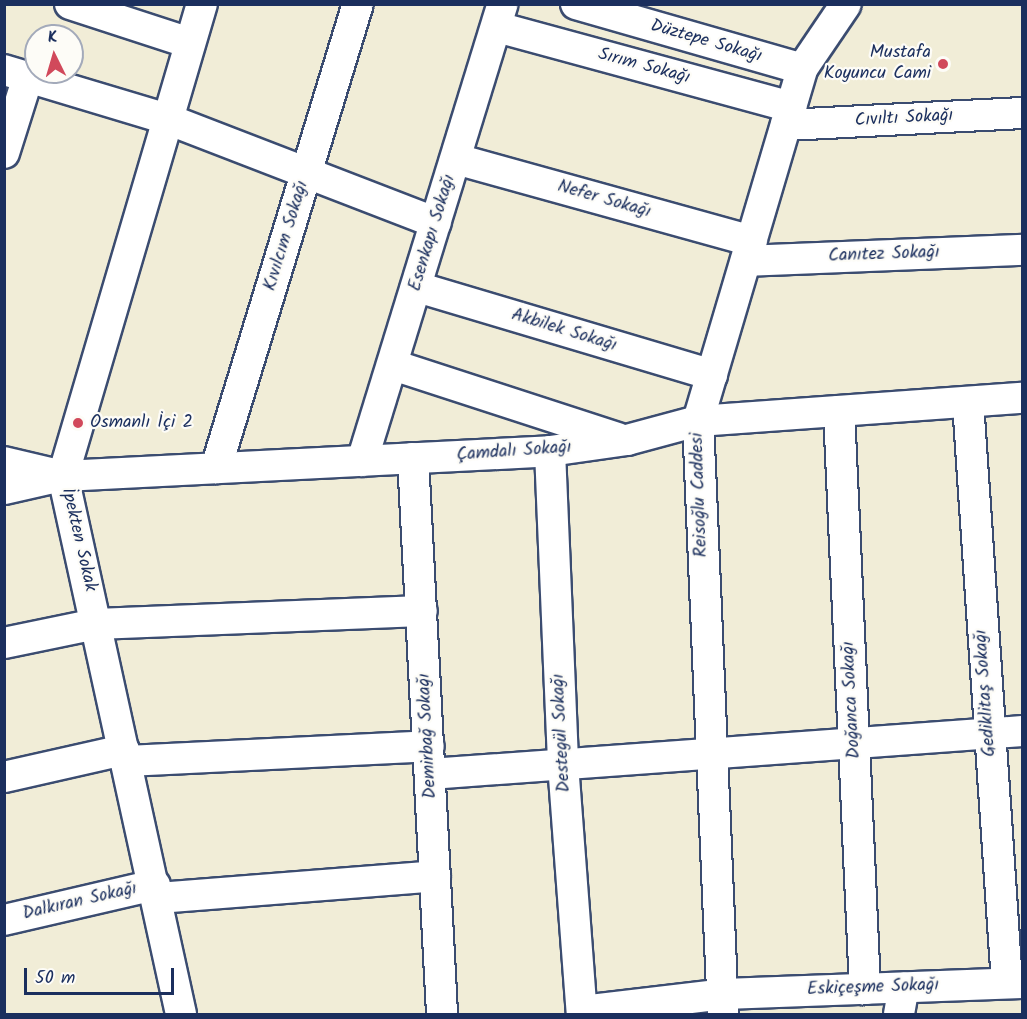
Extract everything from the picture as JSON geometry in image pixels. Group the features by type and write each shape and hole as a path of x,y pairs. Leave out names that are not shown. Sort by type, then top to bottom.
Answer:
{"street":[{"path":"70,4 190,43"},
{"name":"İpekten Sokak","path":"181,1014 63,476 202,4"},
{"name":"Kıvılcım Sokağı","path":"216,468 358,4"},
{"name":"Düztepe Sokağı","path":"576,4 802,69"},
{"name":"Reisoğlu Caddesi","path":"724,1004 709,753 698,421 802,69 846,4"},
{"name":"Sırım Sokağı","path":"500,16 789,116"},
{"name":"Esenkapı Sokağı","path":"362,461 500,16"},
{"path":"4,153 16,73 167,119 436,223"},
{"name":"Cıvıltı Sokağı","path":"789,116 1023,112"},
{"name":"Nefer Sokağı","path":"456,159 749,251"},
{"name":"Canıtez Sokağı","path":"749,251 1023,250"},
{"name":"Akbilek Sokağı","path":"417,287 712,375"},
{"path":"393,365 627,440"},
{"name":"Çamdalı Sokağı","path":"4,462 63,476 550,451 627,440 698,421 1023,398"},
{"name":"Gediklitaş Sokağı","path":"968,402 988,734 1015,983"},
{"name":"Doğanca Sokağı","path":"839,411 866,989"},
{"name":"Destegül Sokağı","path":"550,451 563,764 582,1013"},
{"name":"Demirbağ Sokağı","path":"413,458 442,1014"},
{"path":"4,489 63,476"},
{"path":"4,643 96,624 422,611"},
{"path":"4,777 126,756 563,764 1023,731"},
{"name":"Dalkıran Sokağı","path":"4,920 156,892 435,876"},
{"name":"Eskiçeşme Sokağı","path":"582,1013 724,1004 866,989 902,1001 1015,983"}],"place":[{"name":"Mustafa Koyuncu Cami","path":"943,64"},
{"name":"Osmanlı İçi 2","path":"78,423"}]}
